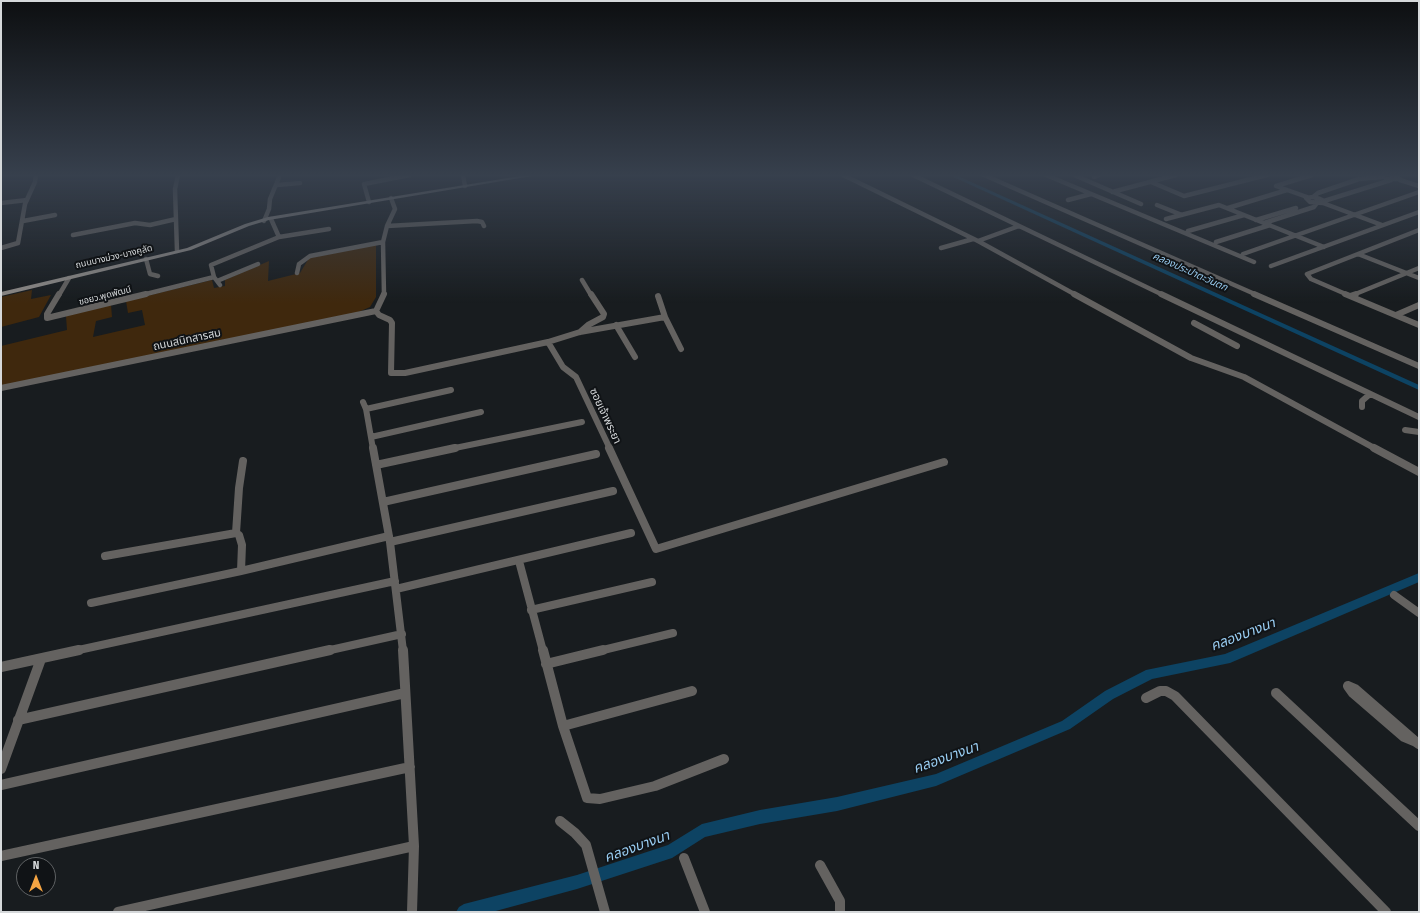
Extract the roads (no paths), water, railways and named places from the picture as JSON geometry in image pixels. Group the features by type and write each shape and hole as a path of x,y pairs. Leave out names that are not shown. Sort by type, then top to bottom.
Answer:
{"street":[{"path":"1,248 18,243 24,218"},
{"path":"23,221 41,218"},
{"name":"ถนนบางม่วง-บางคูลัด","path":"1,294 189,249 247,226 279,218"},
{"path":"391,218 387,226 383,242 384,294 376,311 379,315 390,320 392,323 390,371 394,373 405,373 548,342 580,332 665,317"},
{"path":"930,218 976,240 1191,358 1244,377 1322,421 1419,472"},
{"path":"1002,218 1419,417"},
{"path":"1081,218 1419,366"},
{"path":"1148,218 1254,262"},
{"path":"1166,219 1172,218"},
{"path":"1188,231 1235,218"},
{"path":"1250,218 1324,247"},
{"path":"1256,220 1264,218"},
{"path":"1264,223 1281,218"},
{"path":"1243,254 1347,218"},
{"path":"1361,218 1382,225"},
{"path":"1271,266 1403,218"},
{"path":"73,235 135,223 150,225 176,219 177,252"},
{"path":"271,219 279,237"},
{"path":"387,226 477,221 482,222 484,226"},
{"path":"1216,242 1270,225"},
{"path":"941,248 976,240 1019,226"},
{"path":"258,264 217,281 211,265 214,262 279,237 329,229"},
{"path":"1419,230 1307,274 1311,279 1419,325"},
{"path":"297,273 299,264 306,258 383,242"},
{"path":"1358,254 1419,278"},
{"path":"146,259 150,274 158,276"},
{"path":"1350,296 1419,268"},
{"name":"ซอยว.พุดพัฒน์","path":"68,278 47,314 47,318 217,281"},
{"path":"580,332 604,314 582,280"},
{"path":"658,296 665,317 681,349"},
{"path":"1396,315 1419,305"},
{"name":"ถนนสนิทสารสม","path":"1,388 376,311"},
{"path":"1194,323 1236,346"},
{"path":"1214,334 1224,324"},
{"path":"616,325 635,357"},
{"name":"ซอยเจ้าพระยา","path":"548,342 563,367 576,377 656,549 944,462"},
{"path":"412,909 414,846 402,634 383,502 364,406 452,390"},
{"path":"1362,406 1362,401 1370,394"},
{"path":"371,437 481,412"},
{"path":"376,465 582,422"},
{"path":"1405,430 1419,432"},
{"path":"383,502 596,454"},
{"path":"241,570 242,545 239,535 236,533 239,488 243,461"},
{"path":"91,603 613,491"},
{"path":"105,556 236,533"},
{"path":"1,667 395,585 519,561 631,533"},
{"path":"519,561 563,726 587,798 606,798 655,786 724,759"},
{"path":"531,610 652,582"},
{"path":"1394,594 1419,613"},
{"path":"546,664 673,632"},
{"path":"18,720 402,634"},
{"path":"1,769 41,659"},
{"path":"1348,686 1355,689 1418,743 1404,736 1393,728 1353,693 1348,686"},
{"path":"1146,698 1160,691 1166,691 1175,696 1386,912"},
{"path":"563,726 692,692"},
{"path":"1,785 405,693"},
{"path":"1276,693 1419,826"},
{"path":"1,856 410,767"},
{"path":"560,821 575,833 586,845 605,912"},
{"path":"118,912 414,846"},
{"path":"684,858 705,912"},
{"path":"820,865 840,901 840,912"}],"waterway":[{"name":"คลองประปาตะวันตก","path":"1045,218 1419,388"},
{"name":"คลองบางนา","path":"464,912 577,882 672,851 702,831 760,817 837,804 936,780 1066,725 1109,695 1150,674 1226,659 1419,577"}]}
